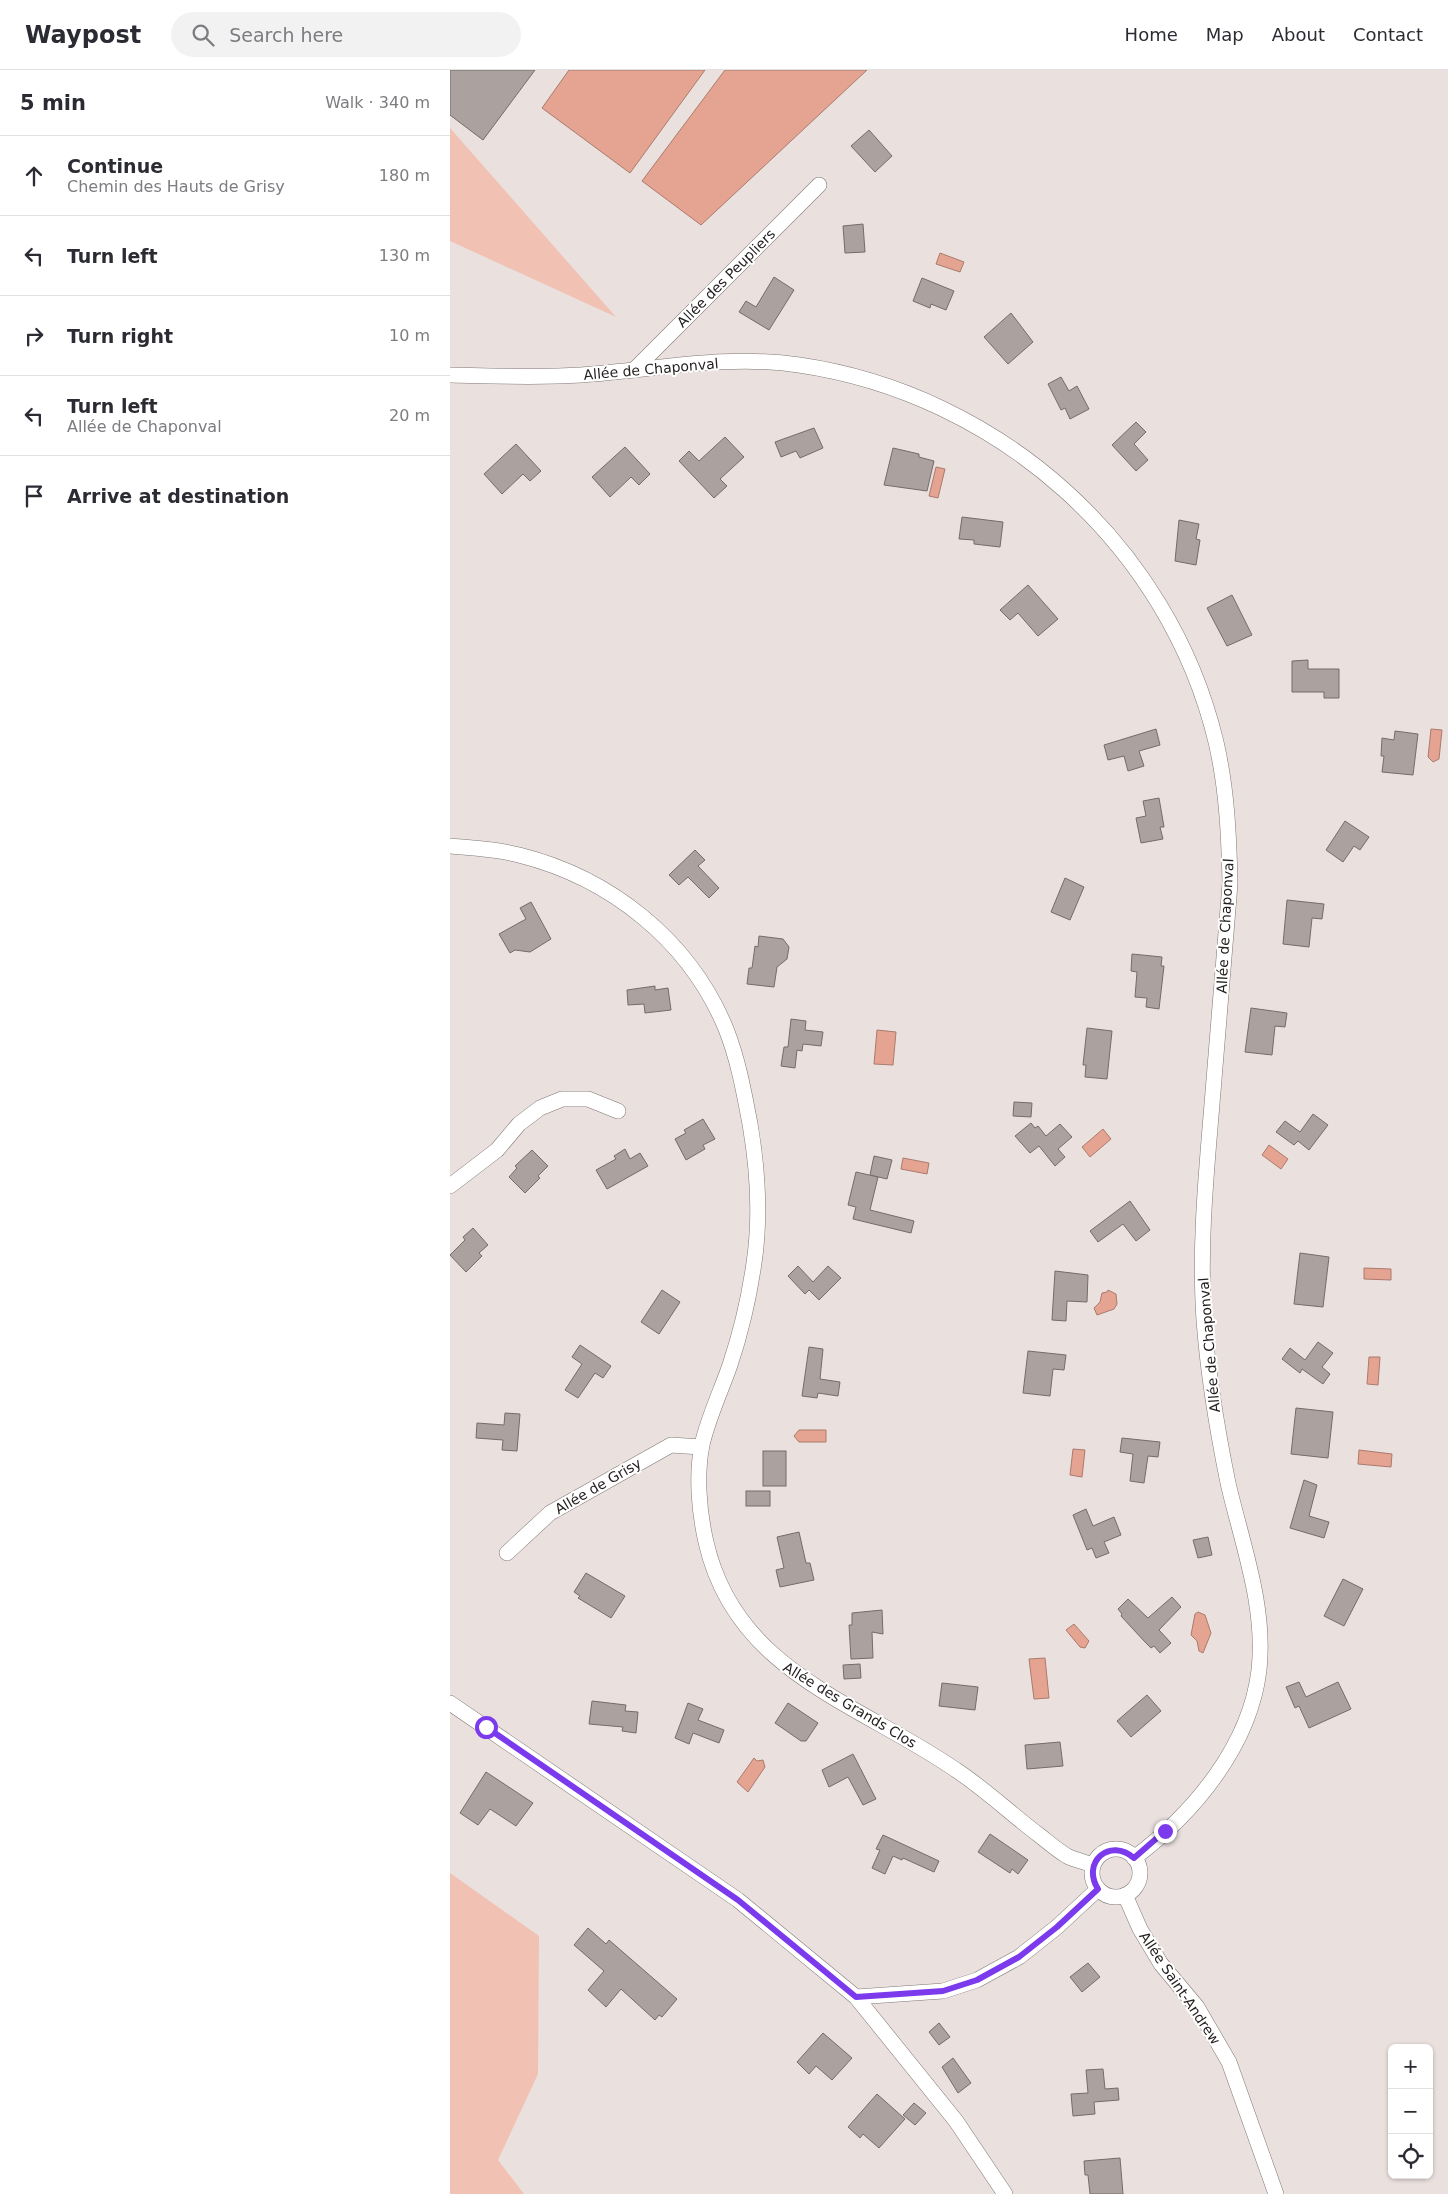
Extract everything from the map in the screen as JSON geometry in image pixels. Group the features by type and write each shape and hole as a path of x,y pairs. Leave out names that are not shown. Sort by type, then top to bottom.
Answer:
{"street":[{"name":"Allée des Peupliers","path":"634,370 819,185"},
{"name":"Allée de Chaponval","path":"450,375 579,375 696,362 798,364 847,374 875,383 928,402 966,419 992,434 1046,473 1100,522 1158,602 1172,626 1203,701 1222,772 1229,846 1230,884 1203,1203 1204,1319 1212,1399 1228,1483 1251,1574 1259,1619 1259,1671 1247,1719 1236,1744 1222,1766 1186,1811 1134,1858"},
{"name":"Allée des Grands Clos","path":"450,846 516,854 540,861 591,881 619,897 647,920 690,966 709,995 727,1030 744,1088 754,1149 759,1197 758,1232 748,1302 740,1336 701,1447 700,1513 706,1546 722,1590 745,1628 773,1657 806,1681 883,1724 958,1771 1066,1856 1093,1865"},
{"path":"451,1187 497,1150 519,1124 540,1108 562,1099 588,1099 618,1110"},
{"name":"Allée de Grisy","path":"507,1553 550,1513 671,1445 701,1447"},
{"path":"450,1703 738,1900 856,1997 956,2121 1005,2194"},
{"path":"1114,1850 1122,1850 1134,1858 1140,1871 1139,1879 1131,1892 1125,1895 1110,1896 1098,1889 1092,1875 1093,1865 1101,1855 1114,1850"},
{"path":"856,1997 943,1991 977,1980 1019,1957 1057,1927 1098,1889"},
{"name":"Allée Saint-Andrew","path":"1125,1895 1140,1929 1161,1964 1196,2007 1229,2062 1276,2194"}],"shaded area":[{"path":"569,70 705,70 630,173 542,108"},
{"path":"725,70 867,70 701,225 642,181"},
{"path":"450,128 616,317 450,241"},
{"path":"940,253 964,262 960,272 936,264"},
{"path":"936,467 945,469 938,498 929,496"},
{"path":"1431,729 1442,730 1439,759 1433,762 1428,757"},
{"path":"877,1030 896,1032 893,1065 874,1064"},
{"path":"1103,1129 1111,1139 1090,1157 1082,1147"},
{"path":"1269,1145 1288,1159 1281,1169 1262,1155"},
{"path":"903,1158 929,1163 927,1174 901,1169"},
{"path":"1364,1268 1391,1269 1391,1280 1364,1279"},
{"path":"1108,1290 1116,1294 1117,1304 1114,1309 1097,1315 1094,1308 1100,1302 1102,1293"},
{"path":"1369,1357 1380,1357 1378,1385 1367,1384"},
{"path":"799,1430 826,1430 826,1442 799,1442 794,1436"},
{"path":"1073,1449 1085,1450 1082,1477 1070,1475"},
{"path":"1359,1450 1392,1454 1391,1467 1358,1464"},
{"path":"1198,1612 1205,1615 1211,1633 1203,1653 1199,1651 1197,1641 1191,1635 1195,1614"},
{"path":"1074,1624 1089,1641 1085,1648 1080,1647 1066,1630"},
{"path":"1045,1658 1049,1698 1034,1699 1029,1659"},
{"path":"754,1758 757,1761 763,1760 765,1767 748,1792 737,1782"},
{"path":"450,1873 539,1936 538,2074 498,2160 524,2194 450,2194"}],"building":[{"path":"450,70 535,70 483,140 450,115"},
{"path":"869,130 892,156 875,172 851,146"},
{"path":"863,224 865,252 845,253 843,226"},
{"path":"774,277 794,290 769,330 739,312 746,301 756,307"},
{"path":"922,278 954,291 946,310 931,304 930,308 913,301"},
{"path":"1011,313 1033,342 1008,364 984,337"},
{"path":"1061,377 1069,391 1077,386 1089,409 1070,419 1065,408 1061,410 1048,384"},
{"path":"1136,422 1146,432 1134,444 1148,460 1136,471 1112,445"},
{"path":"814,428 823,448 800,458 796,451 781,457 775,442"},
{"path":"725,437 744,457 720,479 727,486 714,498 679,461 689,451 699,461"},
{"path":"516,444 541,471 530,481 523,474 502,494 484,474"},
{"path":"625,447 650,474 639,485 631,477 610,497 592,477"},
{"path":"893,448 919,454 919,457 934,461 927,491 884,485"},
{"path":"962,517 1003,522 1000,547 974,544 974,540 959,539"},
{"path":"1179,520 1199,524 1196,539 1200,540 1196,565 1175,561"},
{"path":"1028,585 1058,619 1038,636 1018,613 1010,620 1000,610"},
{"path":"1232,595 1252,635 1227,646 1207,608"},
{"path":"1308,660 1308,669 1339,669 1339,698 1324,698 1324,692 1292,692 1292,661"},
{"path":"1156,729 1160,745 1139,751 1144,766 1128,771 1124,756 1108,760 1104,745"},
{"path":"1395,731 1418,734 1413,775 1382,772 1384,756 1381,756 1382,738 1394,740"},
{"path":"1159,798 1164,827 1160,827 1163,839 1141,843 1136,818 1146,816 1143,801"},
{"path":"1345,821 1369,837 1360,850 1354,846 1343,862 1326,850"},
{"path":"695,850 705,860 698,866 719,888 709,898 688,877 679,885 669,875"},
{"path":"1065,878 1084,887 1070,920 1051,912"},
{"path":"1287,900 1324,904 1322,919 1312,918 1309,947 1283,944"},
{"path":"531,902 551,939 530,952 515,950 510,953 499,934 526,919 520,908"},
{"path":"759,936 783,939 789,947 787,959 777,967 774,987 747,984 749,968 752,968 755,946 758,947"},
{"path":"1132,954 1162,957 1161,966 1164,966 1159,1009 1146,1007 1147,998 1135,997 1137,972 1131,971"},
{"path":"655,986 655,990 668,988 671,1010 645,1013 644,1004 628,1005 627,990"},
{"path":"1251,1008 1287,1013 1285,1027 1275,1026 1272,1055 1245,1052"},
{"path":"791,1019 806,1021 805,1030 823,1032 821,1046 803,1044 802,1051 797,1050 795,1068 781,1066 784,1047 788,1047"},
{"path":"1087,1028 1112,1031 1107,1079 1085,1077 1086,1065 1083,1065"},
{"path":"1014,1102 1032,1103 1031,1117 1013,1116"},
{"path":"1313,1114 1328,1125 1309,1150 1298,1141 1294,1145 1276,1132 1285,1121 1300,1132"},
{"path":"703,1119 715,1139 703,1145 705,1149 686,1160 675,1139 686,1133 684,1130"},
{"path":"1031,1123 1035,1128 1038,1126 1046,1136 1060,1124 1072,1137 1058,1149 1065,1157 1055,1166 1039,1146 1030,1153 1015,1136"},
{"path":"625,1149 630,1159 640,1153 648,1166 607,1189 596,1170 616,1159 614,1156"},
{"path":"532,1150 548,1166 538,1176 540,1178 525,1193 509,1177 517,1168 515,1166"},
{"path":"874,1156 892,1160 887,1179 870,1175"},
{"path":"856,1172 878,1177 870,1210 914,1221 911,1233 853,1219 856,1207 848,1205"},
{"path":"1130,1201 1150,1230 1136,1241 1123,1224 1098,1242 1090,1231"},
{"path":"473,1228 488,1245 479,1253 482,1256 466,1272 450,1255 465,1240 463,1237"},
{"path":"1300,1253 1329,1257 1323,1307 1294,1304"},
{"path":"798,1266 813,1282 828,1266 841,1278 819,1300 809,1290 805,1294 788,1276"},
{"path":"1055,1271 1088,1275 1087,1302 1067,1301 1066,1321 1052,1320"},
{"path":"662,1290 680,1302 659,1334 641,1322"},
{"path":"1318,1342 1333,1353 1322,1367 1330,1374 1323,1384 1302,1369 1300,1373 1282,1359 1290,1348 1305,1360"},
{"path":"580,1345 611,1366 603,1378 595,1373 578,1398 565,1390 582,1364 572,1357"},
{"path":"809,1347 823,1349 820,1379 840,1382 838,1396 818,1393 817,1398 802,1396"},
{"path":"1028,1351 1066,1355 1064,1370 1053,1369 1050,1396 1023,1393"},
{"path":"1296,1408 1333,1412 1328,1458 1291,1454"},
{"path":"505,1413 520,1414 517,1451 502,1450 503,1440 476,1438 477,1423 504,1425"},
{"path":"1122,1438 1160,1442 1158,1457 1148,1456 1144,1483 1130,1481 1133,1454 1120,1452"},
{"path":"763,1451 786,1451 786,1486 763,1486"},
{"path":"1304,1480 1317,1485 1309,1516 1329,1522 1324,1538 1290,1528"},
{"path":"746,1491 770,1491 770,1506 746,1506"},
{"path":"1086,1509 1093,1526 1114,1517 1121,1535 1104,1542 1109,1553 1096,1558 1092,1548 1087,1550 1073,1515"},
{"path":"799,1532 806,1563 810,1563 814,1580 780,1587 776,1570 784,1568 777,1537"},
{"path":"1208,1537 1212,1555 1198,1558 1193,1540"},
{"path":"586,1573 625,1596 611,1618 578,1598 580,1596 574,1592"},
{"path":"1343,1579 1363,1589 1344,1626 1324,1616"},
{"path":"1172,1597 1181,1607 1159,1630 1171,1643 1160,1653 1154,1646 1151,1648 1145,1642 1121,1616 1122,1614 1118,1609 1128,1599 1148,1618"},
{"path":"882,1610 883,1634 872,1632 873,1658 851,1659 849,1625 852,1625 852,1613"},
{"path":"860,1664 861,1678 844,1679 843,1665"},
{"path":"1299,1682 1306,1697 1338,1682 1351,1709 1309,1728 1299,1706 1295,1708 1286,1687"},
{"path":"942,1683 978,1687 975,1710 939,1706"},
{"path":"1147,1695 1161,1711 1131,1737 1117,1721"},
{"path":"592,1701 626,1705 625,1711 638,1712 636,1733 622,1731 623,1727 589,1724"},
{"path":"688,1703 703,1709 698,1720 724,1730 719,1743 693,1733 689,1744 675,1738"},
{"path":"788,1703 818,1723 806,1741 801,1741 775,1723"},
{"path":"1060,1742 1063,1766 1027,1769 1025,1745"},
{"path":"853,1754 876,1799 863,1805 848,1777 829,1787 822,1770"},
{"path":"486,1772 533,1803 516,1826 490,1809 478,1825 460,1813"},
{"path":"990,1834 1028,1860 1018,1874 1012,1869 1010,1873 978,1852"},
{"path":"883,1835 939,1861 934,1872 903,1858 902,1860 893,1856 885,1874 872,1868 880,1850 876,1849"},
{"path":"588,1928 606,1944 609,1940 677,1999 662,2017 659,2015 655,2020 621,1989 606,2007 588,1990 604,1971 574,1945"},
{"path":"1088,1963 1100,1977 1082,1992 1070,1977"},
{"path":"939,2023 950,2037 939,2045 929,2032"},
{"path":"823,2033 852,2058 832,2080 816,2066 809,2074 797,2062"},
{"path":"953,2058 971,2083 958,2093 942,2067"},
{"path":"1103,2069 1105,2089 1118,2088 1119,2100 1094,2102 1095,2114 1073,2116 1071,2094 1088,2093 1086,2070"},
{"path":"877,2094 905,2119 879,2148 863,2134 860,2138 848,2127"},
{"path":"914,2103 926,2113 915,2125 903,2115"},
{"path":"1120,2158 1123,2194 1090,2194 1088,2175 1085,2175 1084,2161"}],"route":[{"path":"486,1727 738,1900 856,1997 943,1991 977,1980 1019,1957 1057,1927 1098,1889 1092,1875 1093,1865 1101,1855 1107,1851 1122,1850 1134,1858 1165,1831"}]}
